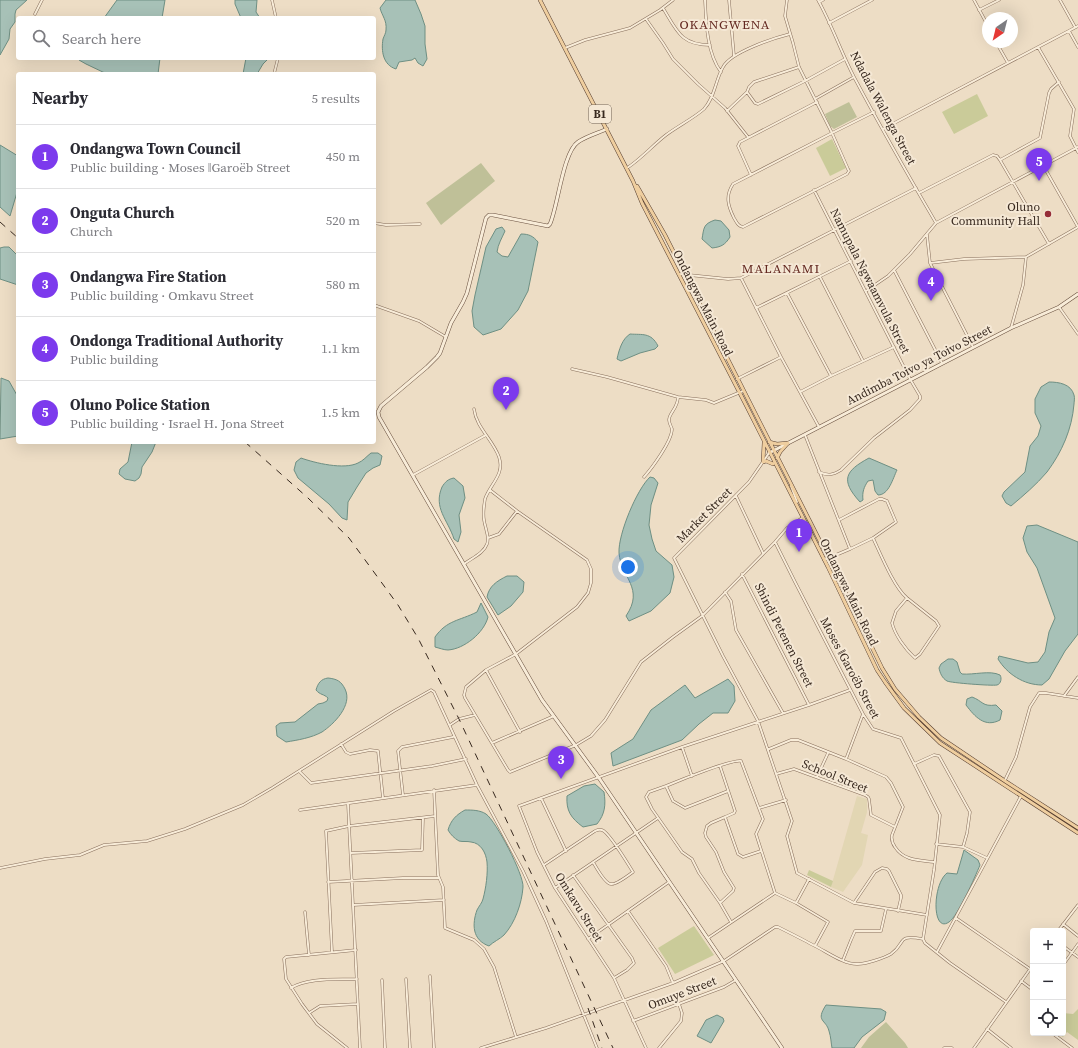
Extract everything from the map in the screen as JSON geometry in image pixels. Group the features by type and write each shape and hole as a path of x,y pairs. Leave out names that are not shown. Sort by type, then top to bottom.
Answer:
{"main road":[{"name":"B1","path":"540,0 565,48"},
{"name":"Ondangwa Main Road","path":"565,48 627,168 642,203 717,350 788,478 882,668 895,689 919,717 941,738 1078,828"},
{"name":"Ondangwa Main Road","path":"633,181 665,235 685,274 737,379 764,443 824,560 877,670 891,691 916,722 940,743 1078,833"},
{"path":"717,350 721,348"},
{"path":"769,442 777,444 788,443"},
{"path":"764,443 763,462 772,462 775,465"},
{"path":"777,458 788,443"},
{"path":"891,691 895,689"}],"street":[{"path":"35,14 42,0"},
{"path":"272,0 276,16"},
{"path":"565,48 586,40 630,28 646,20 673,0"},
{"path":"708,0 704,0 710,45 716,64 721,72"},
{"path":"729,0 734,56"},
{"path":"787,0 785,16 799,67 832,133 849,171 846,175 743,227 737,224 728,203 728,193 733,184 832,133 874,112"},
{"path":"819,1 823,0"},
{"path":"829,23 872,0"},
{"path":"974,0 982,15"},
{"path":"979,10 999,0"},
{"path":"1060,0 1075,27"},
{"name":"Ndadala Walenga Street","path":"819,1 826,13 829,23 854,77 936,224"},
{"path":"663,8 676,30 684,39 697,44 710,45"},
{"path":"646,20 673,59 698,84 713,96 748,137"},
{"path":"883,129 1078,26"},
{"path":"1069,31 1078,46"},
{"path":"627,168 634,164 656,143 703,109 713,96 723,66 728,60 772,39 790,34"},
{"path":"1038,47 1074,109 1070,136 1077,147 1078,152"},
{"path":"999,48 1008,64"},
{"path":"747,92 755,103 758,104 845,59"},
{"path":"274,72 278,60"},
{"path":"727,111 747,92 749,87 754,82 799,67"},
{"path":"815,99 854,77"},
{"path":"1000,160 1040,138 1049,93 1051,89 1059,82"},
{"path":"751,175 738,147 740,142 816,102"},
{"path":"1074,109 1078,107"},
{"path":"607,129 578,142 571,150 550,224 548,226 493,215 489,215 486,218 467,293 451,323 440,353 437,358 379,409 379,417 542,700 599,778 782,1048"},
{"path":"866,292 881,282 894,270 936,224 1077,147"},
{"path":"919,193 993,155 997,156 1014,182 1049,244"},
{"path":"930,263 964,259 1026,257 1078,227 1043,165"},
{"path":"679,274 741,278 916,188"},
{"name":"Namupala Ngwaamvula Street","path":"814,190 920,396 920,399 910,410 874,438 841,470 835,474 829,475 819,472"},
{"path":"376,223 386,225 420,224"},
{"path":"927,234 930,263 973,347"},
{"path":"1011,328 1013,316 1023,286 1026,257"},
{"path":"756,308 851,261"},
{"path":"894,270 942,363"},
{"path":"820,277 863,361"},
{"path":"741,278 781,357 819,427"},
{"path":"787,293 831,376"},
{"name":"Andimba Toivo ya Toivo Street","path":"769,453 973,347 1011,328 1059,307 1078,294"},
{"path":"376,306 423,323 446,337"},
{"path":"1059,307 1078,334"},
{"path":"1074,327 1078,325"},
{"path":"800,392 894,347"},
{"path":"737,379 781,357"},
{"path":"572,369 607,377 678,398 714,403 741,391"},
{"path":"644,477 656,463 666,444 672,429 669,421 678,404 678,398"},
{"path":"464,564 484,551 487,544 488,538 484,519 484,507 486,498 498,477 500,470 500,461 498,456 474,414 474,409"},
{"path":"412,475 486,435"},
{"path":"805,435 850,549"},
{"name":"Market Street","path":"702,616 674,558 749,482 769,453"},
{"path":"490,490 517,511 587,560 591,569 591,583 588,593 578,607 516,654 486,670 466,687 464,692 465,698 510,772 576,745 591,736 598,729 641,662 702,616 787,528 802,518 788,478"},
{"path":"736,496 763,553"},
{"path":"824,560 873,538 896,522 889,504 885,499 879,499 839,520"},
{"path":"488,538 499,534 517,511"},
{"path":"873,538 895,584 902,594 936,621 939,626 920,654 915,658 898,635 892,622 896,612 907,598"},
{"name":"Moses ǁGaroëb Street","path":"775,542 794,582 863,714 873,729 901,738 940,815 923,939"},
{"name":"Shindi Petenen Street","path":"742,574 809,705"},
{"path":"725,592 731,601 736,630 782,713"},
{"path":"702,616 758,721 792,821 787,836 797,873 854,903 927,915"},
{"path":"486,670 520,732"},
{"path":"1064,696 1078,677"},
{"path":"0,868 45,859 80,855 104,845 147,841 186,829 243,804 272,788 394,711 431,690 434,692 477,785 523,871 543,914 597,1048"},
{"name":"Omkavu Street","path":"646,1048 614,978 555,888 537,852 518,806 682,747 850,690"},
{"path":"1004,785 1016,757 1030,707 1036,697 1042,693 1078,698"},
{"path":"846,759 863,714"},
{"path":"450,725 459,720 475,715"},
{"path":"492,743 554,716"},
{"path":"404,795 398,751 402,747 454,737"},
{"path":"768,749 794,740 846,759 886,777 891,783 903,807 895,827 892,840 899,852 905,857 934,862"},
{"path":"341,744 346,752 350,754 370,750 378,751 383,798"},
{"path":"682,747 692,776"},
{"path":"817,777 828,752"},
{"path":"914,764 935,754 939,756 970,812 967,833 963,846"},
{"path":"299,770 311,783 401,771 466,759"},
{"path":"731,922 699,873 692,859 682,852 646,797 650,792 738,760 741,761 763,819 756,834 775,893 796,903 828,922 815,946"},
{"path":"720,766 735,810 734,813 707,826 705,833 716,852 724,872 734,888 733,891 720,903"},
{"name":"School Street","path":"776,774 794,769 868,797 870,815 895,827"},
{"path":"300,810 477,785"},
{"path":"666,786 673,800 685,808 728,791"},
{"path":"434,790 438,878 443,887 445,928 474,940 484,949 494,966 516,1037"},
{"path":"937,952 1020,796"},
{"path":"541,798 566,851"},
{"path":"759,808 786,800"},
{"path":"348,804 360,1048"},
{"path":"332,952 327,830 435,816"},
{"path":"555,888 658,817"},
{"path":"725,817 740,856 743,857 761,851"},
{"path":"350,853 422,850 423,818"},
{"path":"544,865 600,829 609,837 633,872 612,885 606,881 593,862"},
{"path":"936,844 963,846 987,858"},
{"path":"854,903 875,872 882,868 887,869 901,895 898,911"},
{"path":"573,875 632,958 634,963 628,970 614,978"},
{"path":"328,882 438,878"},
{"path":"796,903 809,879"},
{"path":"588,939 670,882"},
{"path":"708,938 775,893"},
{"path":"353,905 444,900"},
{"path":"1060,928 1078,906"},
{"path":"843,960 855,931 881,931 886,909"},
{"path":"628,911 666,966 673,983"},
{"path":"305,912 309,955"},
{"path":"956,918 1030,969 974,1048"},
{"path":"1063,924 1078,936"},
{"path":"482,1048 583,1015 673,983 724,961 775,927 778,927 843,960 858,964 891,954 902,940 906,938 911,937 923,939 925,943 950,963 1006,1002"},
{"path":"1064,964 1078,944"},
{"path":"1066,948 1078,957"},
{"path":"347,1048 317,1024 291,988 285,976 284,959 286,957 356,950"},
{"path":"430,976 434,1048"},
{"path":"291,988 297,984 306,982 357,979"},
{"path":"406,979 410,1048"},
{"path":"382,980 384,1048"},
{"name":"Omuye Street","path":"633,1021 724,987 736,980"},
{"path":"1021,981 1030,988"},
{"path":"309,1013 320,1006 358,1004"},
{"path":"659,1048 681,1021 682,1014 679,1004"},
{"path":"987,1029 1011,1048"},
{"path":"1056,1036 1072,1048"},
{"path":"944,1048 952,1048"}],"shaded area":[{"path":"0,0 27,0 16,10 15,22 10,29 9,39 0,55"},
{"path":"117,0 165,0 162,16 105,16"},
{"path":"235,0 257,0 256,12 259,16 240,16 235,4"},
{"path":"386,0 415,0 425,26 427,59 423,66 418,63 415,58 412,60 399,62 396,69 386,61 382,48 386,27 380,8"},
{"path":"79,60 160,60 158,72 103,72"},
{"path":"246,60 267,60 258,72 243,72"},
{"path":"0,145 16,155 16,196 10,216 0,207"},
{"path":"715,220 721,221 729,230 730,237 722,245 712,248 702,239 706,225"},
{"path":"502,227 505,231 497,252 502,256 508,257 521,234 531,236 538,242 528,291 518,310 501,329 483,335 474,327 472,311 486,247 496,229"},
{"path":"9,247 16,254 16,284 0,279 0,248"},
{"path":"630,334 649,336 658,346 655,349 640,353 621,361 617,359 620,348 627,336"},
{"path":"1,378 9,381 16,393 16,436 0,439"},
{"path":"1049,382 1064,384 1070,388 1074,395 1073,413 1069,431 1062,448 1047,472 1034,486 1011,506 1006,503 1002,496 1004,492 1025,472 1030,446 1038,436 1041,426 1035,413 1035,399 1041,387"},
{"path":"132,444 155,444 152,452 142,467 139,478 135,481 125,479 119,474 120,469 128,462"},
{"path":"371,453 378,453 382,456 380,465 366,473 348,502 347,520 342,518 329,504 298,478 294,470 296,462 301,458 321,464 345,466 360,462"},
{"path":"869,458 897,470 890,486 882,494 878,495 875,491 873,480 868,481 865,485 863,500 860,502 850,488 848,477 850,472 855,467"},
{"path":"650,477 654,478 658,483 651,505 649,525 652,539 656,551 672,565 674,577 670,593 651,611 629,621 626,616 631,606 633,590 621,562 619,553 620,545 629,512 640,491"},
{"path":"454,478 463,486 465,498 459,515 461,532 458,542 454,539 442,514 439,501 442,487 447,481"},
{"path":"1037,525 1078,542 1078,634 1065,651 1049,679 1042,685 1029,683 1017,678 1006,669 998,659 999,656 1028,663 1038,662 1045,652 1049,632 1055,618 1037,568 1027,552 1023,538 1027,526"},
{"path":"507,576 517,576 524,582 523,592 511,606 498,615 487,597 494,584"},
{"path":"481,603 488,617 486,623 478,634 467,643 454,649 446,650 435,647 435,637 444,627 477,612"},
{"path":"948,659 953,659 957,662 962,674 996,674 1000,675 1000,682 997,685 988,685 947,681 939,668 941,664"},
{"path":"328,678 340,682 347,695 344,708 337,719 322,732 300,740 286,742 277,736 276,726 280,723 295,722 318,704 327,701 328,698 316,690 323,679"},
{"path":"728,679 734,686 735,701 728,713 713,713 682,740 613,766 611,753 633,739 651,710 685,685 695,698"},
{"path":"972,697 988,705 996,705 1002,711 1000,720 990,723 985,722 973,714 966,705 967,699"},
{"path":"595,784 604,792 605,805 603,813 597,824 583,827 570,814 567,806 567,796 584,786"},
{"path":"857,796 867,799 867,812 861,833 868,835 862,865 843,892 831,887"},
{"path":"465,810 481,812 486,814 491,819 509,849 522,881 523,887 521,900 515,919 504,935 489,946 479,940 476,936 474,926 475,915 483,900 486,885 487,862 485,855 478,844 459,841 448,830 454,818"},
{"path":"964,850 978,860 980,865 957,912 949,922 943,924 939,921 936,906 939,887 942,879 947,873 957,874"},
{"path":"826,1005 881,1009 886,1012 884,1020 862,1037 854,1048 832,1048 828,1027 821,1018"},
{"path":"717,1015 723,1018 724,1021 711,1043 697,1036 706,1020"}],"green space":[{"path":"977,94 988,116 954,134 942,112"},
{"path":"849,102 857,117 834,129 830,126 825,114"},
{"path":"832,139 846,168 830,176 816,148"},
{"path":"481,163 495,181 441,225 426,203"},
{"path":"809,870 833,881 831,887 807,875"},
{"path":"694,926 714,955 675,974 658,948"},
{"path":"1078,1009 1078,1040 1067,1032 1066,1033 1066,1013 1073,1014"},
{"path":"886,1022 908,1048 861,1048 869,1037"}],"railway":[{"path":"0,222 16,236"},
{"path":"247,444 308,498 349,538 398,605 418,638 459,719 613,1048"},
{"path":"588,1008 602,1048"}],"place":[{"name":"Oluno Police Station","path":"1039,181"},
{"name":"Oluno Community Hall","path":"1048,214"},
{"name":"Ondonga Traditional Authority","path":"931,301"},
{"name":"Onguta Church","path":"506,410"},
{"name":"Ondangwa Town Council","path":"799,552"},
{"name":"Ondangwa Fire Station","path":"561,779"}],"district":[{"name":"OKANGWENA","path":"725,24"},
{"name":"MALANAMI","path":"781,268"}]}
